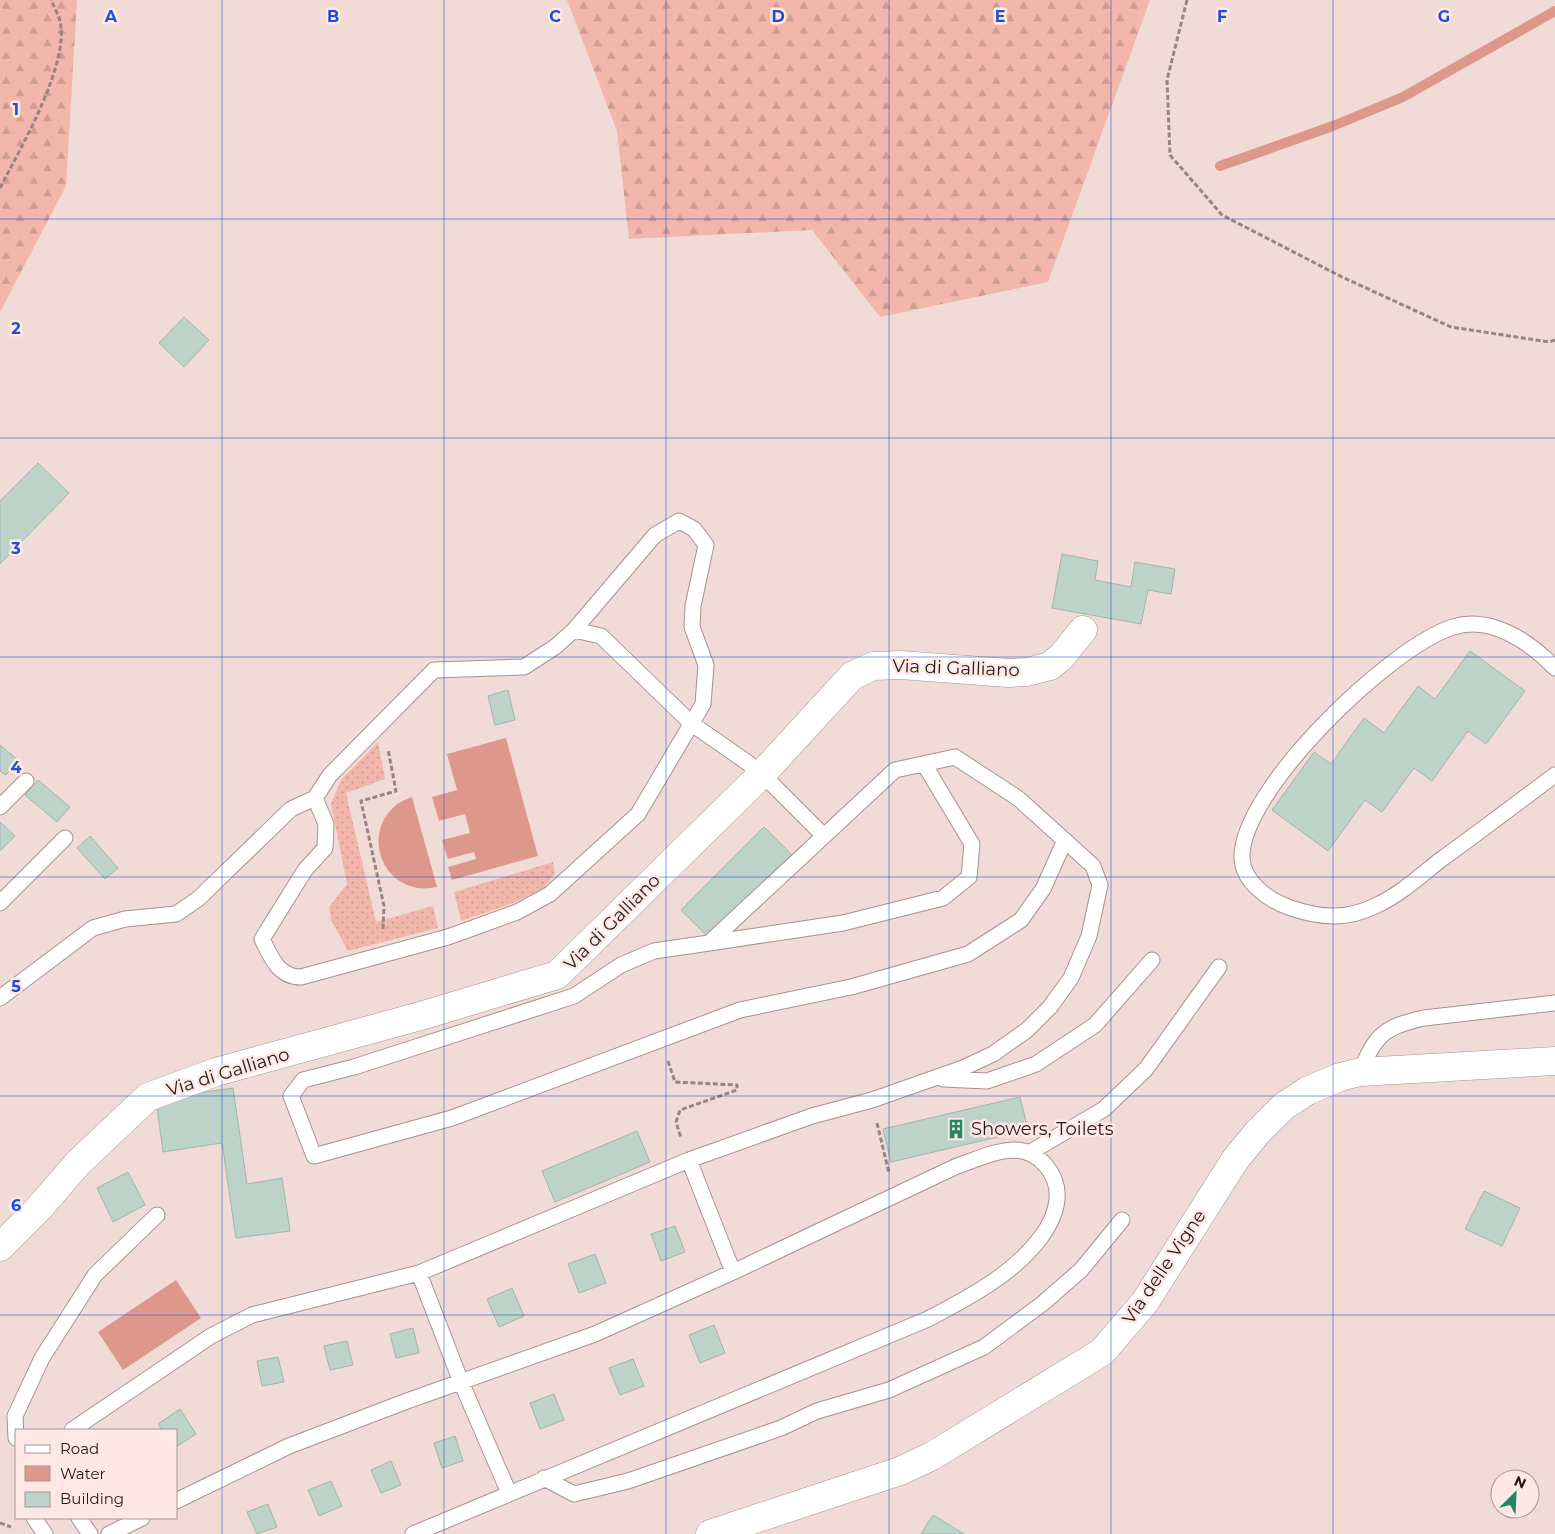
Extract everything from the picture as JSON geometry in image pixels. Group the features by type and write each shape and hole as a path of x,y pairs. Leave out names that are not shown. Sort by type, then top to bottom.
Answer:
{"street":[{"name":"Via di Galliano","path":"0,1247 40,1208 78,1163 148,1097 216,1072 424,1015 557,975 761,775 852,676 873,666 901,665 1008,673 1027,672 1050,666 1062,656 1083,630"},
{"name":"Via delle Vigne","path":"710,1534 900,1470 932,1456 1102,1352 1145,1302 1235,1160 1257,1133 1284,1106 1307,1091 1340,1077 1360,1072 1555,1061"}],"lane":[{"path":"0,998 93,928 126,919 176,914 198,900 291,809 315,798 330,776 434,670 524,667 555,647 574,630 655,535 679,521 694,529 706,545 693,606 692,627 706,665 703,704 638,814 550,894 517,912 448,937 301,978 293,977 275,966 262,939 304,870 325,848 326,824 315,798"},
{"path":"1555,668 1527,644 1500,629 1476,625 1453,627 1409,650 1318,728 1291,761 1258,808 1243,846 1242,860 1248,877 1257,888 1278,903 1303,912 1330,917 1350,916 1387,900 1555,775"},
{"path":"574,630 601,636 692,724 761,775 824,836"},
{"path":"73,1429 211,1336 233,1324 274,1308 419,1273 689,1160 812,1116 872,1100 936,1079 993,1054 1027,1030 1050,1007 1070,978 1089,936 1100,886 1093,866 1019,799 955,757 895,770 708,943"},
{"path":"924,764 972,844 969,877 944,898 843,923 654,951 621,965 574,996 354,1067 303,1080 291,1096 314,1156 452,1118 660,1038 740,1010 851,987 968,954 1021,920 1043,889 1065,840"},
{"path":"0,807 26,781"},
{"path":"0,902 65,838"},
{"path":"936,1079 987,1081 1036,1064 1095,1025 1152,960"},
{"path":"1029,1152 1104,1109 1146,1069 1219,967"},
{"path":"1360,1072 1372,1044 1386,1031 1403,1023 1424,1018 1555,1003"},
{"path":"178,1500 289,1446 595,1334 733,1272 957,1166 989,1155 1014,1150 1029,1152 1042,1161 1051,1171 1056,1185 1058,1200 1051,1221 1040,1238 1028,1251 979,1291 928,1319 413,1534"},
{"path":"689,1160 733,1272"},
{"path":"16,1429 15,1416 42,1358 95,1275 157,1215"},
{"path":"544,1478 574,1494 628,1481 780,1428 817,1411 889,1390 984,1347 1042,1304 1081,1270 1122,1220"},
{"path":"419,1273 461,1382 508,1493"},
{"path":"35,1519 45,1534"},
{"path":"80,1519 90,1534"},
{"path":"109,1534 140,1519"}],"path":[{"path":"0,188 46,99 60,47 60,22 51,0"},
{"path":"1187,0 1167,80 1170,155 1222,215 1342,277 1451,327 1549,342 1555,340"},
{"path":"384,955 382,944 384,906 361,801 396,790 388,746"},
{"path":"660,1038 675,1082 736,1085 737,1090 680,1110 676,1122 689,1160"},
{"path":"880,1132 894,1195"}],"green space":[{"path":"0,0 77,0 66,186 0,312"},
{"path":"567,0 1150,0 1048,282 880,317 812,230 629,239 617,131"},
{"path":"378,742 385,779 346,793 376,922 433,906 438,928 348,951 331,920 329,907 347,884 331,804 341,780"},
{"path":"553,862 555,873 544,888 513,903 461,921 454,892"}],"water":[{"path":"506,738 538,856 452,880 448,867 476,859 474,852 448,859 442,840 470,833 465,814 439,821 432,797 457,790 447,754"},
{"path":"412,797 437,887 420,888 404,884 393,876 385,866 380,854 380,829 386,816 397,805"},
{"path":"176,1280 201,1318 123,1370 98,1332"}],"building":[{"path":"184,317 209,340 184,367 159,343"},
{"path":"38,463 69,493 0,564 0,501"},
{"path":"1062,554 1098,561 1095,580 1131,587 1135,562 1175,569 1171,594 1148,590 1141,624 1052,608"},
{"path":"1470,651 1525,691 1486,744 1468,731 1432,781 1414,768 1382,812 1365,800 1328,851 1272,810 1314,752 1331,764 1364,718 1384,733 1418,686 1435,699"},
{"path":"508,690 515,720 495,725 488,696"},
{"path":"0,745 18,760 6,775 0,771"},
{"path":"38,780 70,807 57,822 25,795"},
{"path":"0,822 15,836 0,851"},
{"path":"764,827 792,855 709,938 681,910"},
{"path":"90,836 118,868 105,879 77,848"},
{"path":"233,1088 247,1184 282,1178 290,1231 236,1238 222,1143 163,1152 156,1099"},
{"name":"Showers, Toilets","path":"1020,1097 1028,1130 891,1162 883,1129"},
{"path":"637,1131 650,1162 555,1202 542,1171"},
{"path":"128,1172 145,1205 113,1222 97,1188"},
{"path":"1484,1191 1520,1208 1502,1246 1465,1229"},
{"path":"675,1226 685,1252 661,1261 651,1234"},
{"path":"595,1254 606,1283 579,1293 568,1264"},
{"path":"512,1288 524,1316 499,1327 487,1299"},
{"path":"714,1325 725,1353 700,1363 689,1335"},
{"path":"413,1328 419,1353 396,1358 390,1334"},
{"path":"347,1341 353,1365 330,1370 324,1346"},
{"path":"278,1357 284,1382 262,1386 257,1361"},
{"path":"633,1359 644,1386 620,1395 609,1368"},
{"path":"554,1394 564,1420 540,1429 530,1403"},
{"path":"180,1409 196,1434 178,1446 178,1429 161,1429 158,1424"},
{"path":"455,1436 463,1461 442,1468 434,1443"},
{"path":"391,1461 401,1485 381,1493 371,1470"},
{"path":"331,1481 342,1506 319,1516 308,1490"},
{"path":"268,1504 277,1527 257,1534 247,1512"},
{"path":"933,1515 964,1534 921,1534"}],"waterway":[{"path":"1220,166 1333,126 1403,97 1555,11"}],"place":[{"name":"Showers, Toilets","path":"956,1129"}]}
